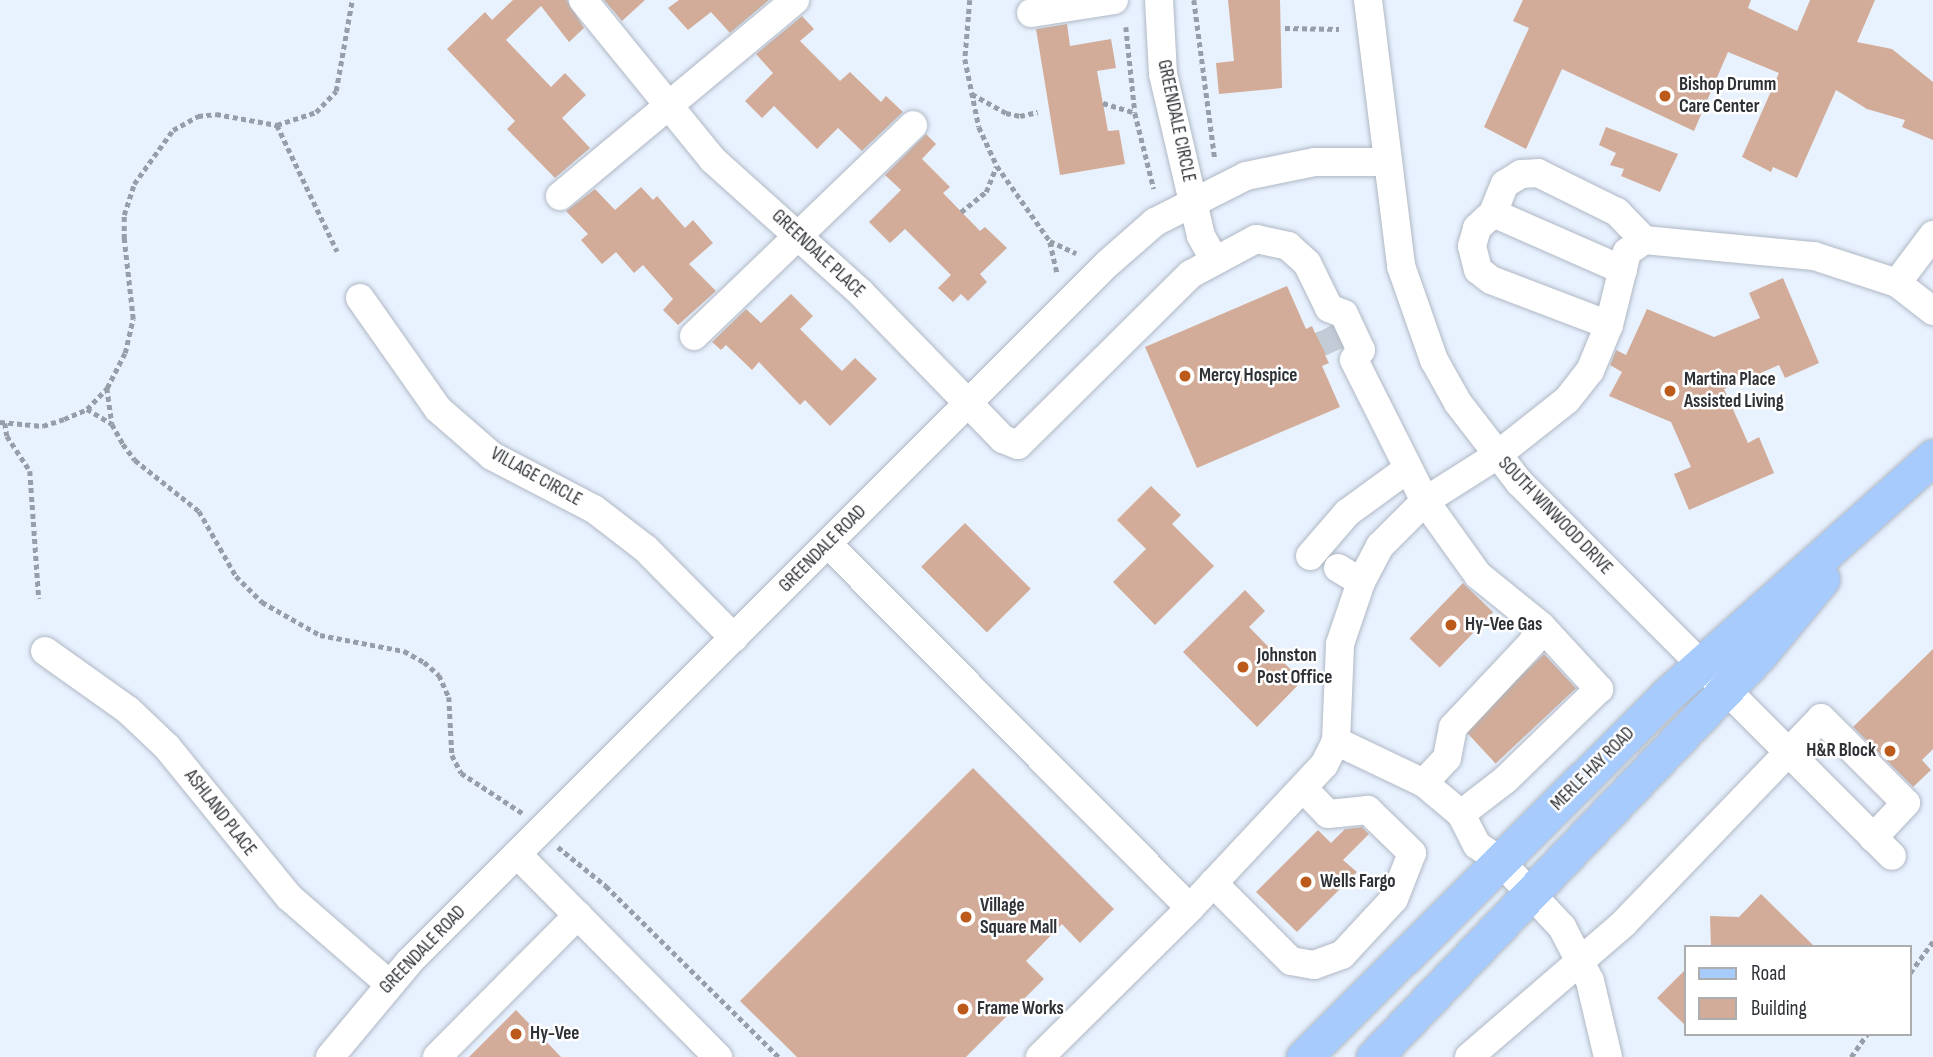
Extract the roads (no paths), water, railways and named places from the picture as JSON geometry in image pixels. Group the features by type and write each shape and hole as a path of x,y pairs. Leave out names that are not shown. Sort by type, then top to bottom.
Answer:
{"main road":[{"name":"MERLE HAY ROAD","path":"1304,1057 1702,663 1933,457"},
{"name":"MERLE HAY ROAD","path":"1374,1057 1758,656 1894,493"}],"street":[{"name":"GREENDALE PLACE","path":"583,0 667,107 713,160 799,233 1003,439 1018,444 1032,435 1161,299 1214,259"},
{"path":"560,196 795,0"},
{"path":"1031,13 1114,0"},
{"name":"GREENDALE CIRCLE","path":"1159,0 1163,74 1201,236 1214,259"},
{"name":"SOUTH WINWOOD DRIVE","path":"1368,0 1399,254 1415,314 1458,404 1496,456 1726,687 1785,752 1883,847 1906,803 1821,718 1785,752"},
{"path":"694,336 913,125"},
{"name":"GREENDALE ROAD","path":"330,1057 389,984 517,854 1107,264 1155,222 1193,200 1246,176 1315,162 1386,162"},
{"path":"1609,325 1491,280 1478,270 1472,246 1477,228 1493,213 1506,184 1521,174 1538,173 1617,212 1644,240 1814,256 1897,283 1933,311"},
{"path":"1493,213 1623,270"},
{"path":"1897,283 1933,235"},
{"path":"1214,259 1256,239 1288,246 1307,263 1337,336 1406,470 1425,501 1478,575 1541,626 1599,689 1505,780 1461,814"},
{"path":"1040,1057 1190,908 1324,765 1336,741 1340,644 1350,575 1425,501 1496,456 1567,400 1590,372 1609,325 1628,252 1644,240"},
{"name":"VILLAGE CIRCLE","path":"360,298 438,409 492,456 594,509 646,549 734,638"},
{"path":"1310,556 1356,505 1406,470"},
{"path":"828,544 1190,908"},
{"path":"1424,783 1447,758 1453,727 1532,643 1541,626"},
{"name":"ASHLAND PLACE","path":"45,650 128,710 167,747 289,897 389,984"},
{"path":"1336,741 1424,783 1461,814 1477,845 1500,861 1533,892 1562,927 1590,981 1608,1057"},
{"path":"1469,1057 1528,1011 1579,960 1624,923 1785,752"},
{"path":"1213,883 1291,961 1314,965 1342,955 1394,899 1412,853 1368,810 1328,814 1303,788"},
{"path":"517,854 718,1057"},
{"path":"437,1057 578,915"}],"tunnel":[{"path":"1328,327 1339,350"}],"place":[{"name":"Bishop Drumm Care Center","path":"1665,96"},
{"name":"Mercy Hospice","path":"1185,376"},
{"name":"Martina Place Assisted Living","path":"1670,391"},
{"name":"Hy-Vee Gas","path":"1451,625"},
{"name":"Johnston Post Office","path":"1243,667"},
{"name":"H&R Block","path":"1890,751"},
{"name":"Wells Fargo","path":"1306,882"},
{"name":"Village Square Mall","path":"966,917"},
{"name":"Frame Works","path":"963,1009"},
{"name":"Hy-Vee","path":"516,1034"}]}
